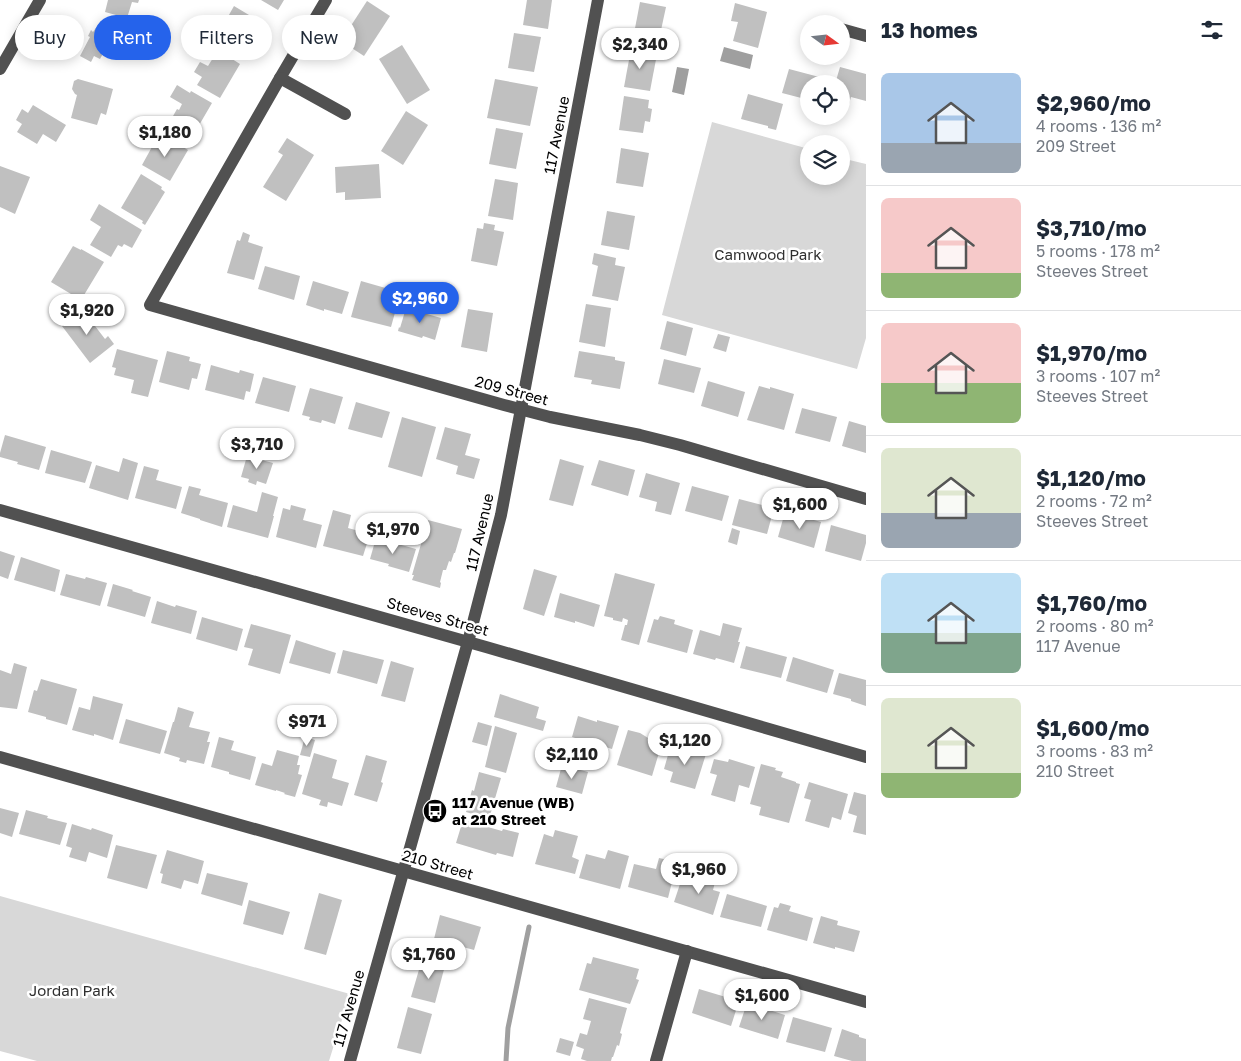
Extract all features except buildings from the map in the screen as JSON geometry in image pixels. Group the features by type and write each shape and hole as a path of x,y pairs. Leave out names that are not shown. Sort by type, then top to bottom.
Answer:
{"street":[{"path":"0,69 40,0"},
{"path":"326,0 280,78 345,114"},
{"name":"117 Avenue","path":"350,1061 468,642 501,516 598,0"},
{"path":"850,32 866,36"},
{"name":"209 Street","path":"280,78 150,305 550,418 631,433 680,445 866,499"},
{"name":"Steeves Street","path":"0,510 866,757"},
{"name":"210 Street","path":"0,757 866,1002"},
{"path":"656,1061 687,952"}],"green space":[{"name":"Camwood Park","path":"712,122 800,146 800,185 850,185 850,160 866,164 866,338 857,369 662,315"},
{"name":"Jordan Park","path":"0,896 350,994 329,1061 37,1061 0,1051"}],"shaded area":[{"path":"724,47 753,55 750,69 720,61"},
{"path":"677,67 689,69 684,95 672,92"}],"waterway":[{"path":"506,1061 508,1028 529,927"}],"place":[{"name":"117 Avenue (WB) at 210 Street","path":"435,811"}]}
